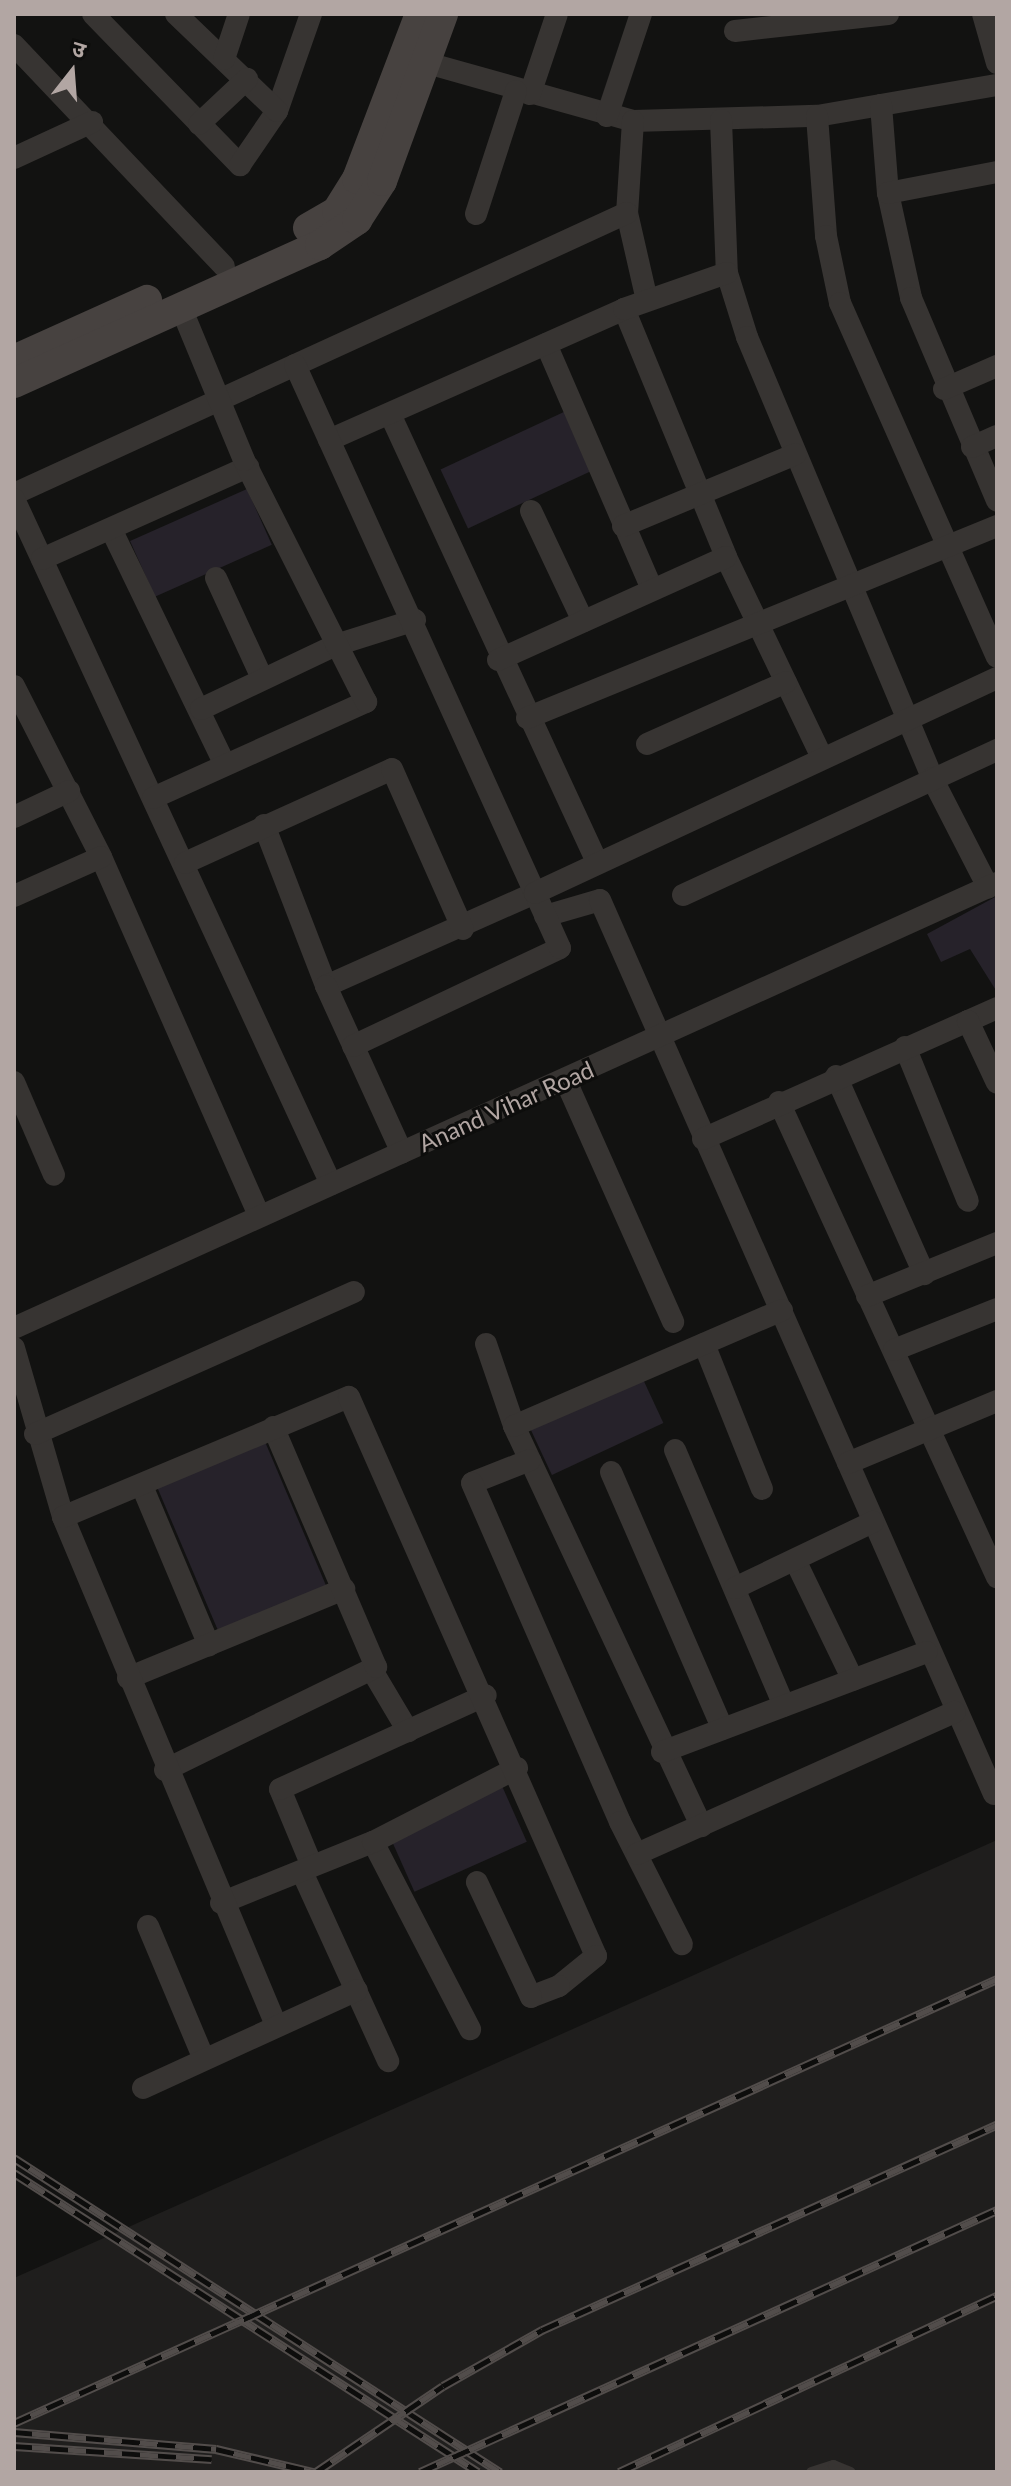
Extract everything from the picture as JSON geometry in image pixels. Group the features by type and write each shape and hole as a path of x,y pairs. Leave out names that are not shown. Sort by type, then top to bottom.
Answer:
{"main road":[{"path":"14,383 320,245 357,220 382,181 415,59 420,14"},
{"path":"14,360 224,266 337,211 357,179 415,59 443,14"}],"street":[{"path":"93,14 240,165 277,111 311,14"},
{"path":"176,14 277,111"},
{"path":"224,59 239,14"},
{"path":"476,214 557,14"},
{"path":"607,116 641,14"},
{"path":"735,31 888,14"},
{"path":"983,14 997,63"},
{"path":"14,45 92,122 224,266"},
{"path":"415,59 633,121 817,116 997,85"},
{"path":"199,124 247,79"},
{"path":"881,105 888,193 911,298 944,389 997,501"},
{"path":"817,116 826,236 840,303 997,657"},
{"path":"721,120 727,273 796,454 852,580 932,778 993,885"},
{"path":"633,121 627,213 647,300"},
{"path":"14,158 92,122"},
{"path":"888,193 997,172"},
{"path":"331,1184 14,496 217,398 627,213"},
{"path":"329,440 624,309 727,273"},
{"path":"153,798 366,702 248,467 181,308"},
{"path":"624,309 726,557 821,755"},
{"path":"546,344 652,589"},
{"path":"295,365 415,620 560,948 353,1046"},
{"path":"944,389 997,366"},
{"path":"390,414 498,660 597,863"},
{"path":"972,447 997,436"},
{"path":"623,526 796,454"},
{"path":"42,559 248,467"},
{"path":"531,511 583,621"},
{"path":"527,718 852,580 997,526"},
{"path":"111,529 201,709 225,765"},
{"path":"498,660 726,557"},
{"path":"216,578 262,678"},
{"path":"201,709 336,645 415,620"},
{"path":"326,986 463,929 821,755 997,678"},
{"path":"647,744 786,682"},
{"path":"14,686 24,738 69,791 259,1215"},
{"path":"683,895 997,750"},
{"path":"185,863 392,769 463,929"},
{"path":"14,817 69,791"},
{"path":"264,825 326,986 402,1153"},
{"path":"14,896 101,857"},
{"name":"Anand Vihar Road","path":"14,1328 259,1215 659,1039 993,885"},
{"path":"545,916 600,900 703,1139 782,1310 927,1652 994,1794"},
{"path":"703,1139 836,1076 997,1008"},
{"path":"968,1021 997,1083"},
{"path":"905,1047 968,1201"},
{"path":"836,1076 924,1274"},
{"path":"565,1079 673,1322"},
{"path":"14,1082 54,1175"},
{"path":"779,1102 997,1577"},
{"path":"867,1296 997,1243"},
{"path":"35,1434 354,1292"},
{"path":"894,1350 997,1309"},
{"path":"514,1426 782,1310"},
{"path":"486,1344 514,1426 662,1752 701,1826"},
{"path":"704,1344 762,1489"},
{"path":"14,1348 35,1434 63,1517 165,1770 276,2025"},
{"path":"63,1517 349,1397 486,1695 596,1956 571,1979 531,1997 477,1882"},
{"path":"848,1463 927,1430 995,1408"},
{"path":"273,1427 374,1658 373,1672 408,1731"},
{"path":"675,1450 784,1706"},
{"path":"530,1460 472,1483 637,1854 682,1944"},
{"path":"611,1472 723,1729"},
{"path":"142,1486 209,1645"},
{"path":"735,1588 873,1522"},
{"path":"795,1560 853,1680"},
{"path":"128,1678 344,1589"},
{"path":"662,1752 927,1652"},
{"path":"165,1770 373,1672"},
{"path":"388,2061 307,1869 280,1789 486,1695"},
{"path":"637,1854 955,1712"},
{"path":"221,1903 373,1842 517,1768"},
{"path":"373,1842 470,2029"},
{"path":"148,1926 204,2059"},
{"path":"143,2088 357,1990"}],"lane":[{"path":"811,2472 833,2465 850,2472"}],"shaded area":[{"path":"581,404 608,463 468,528 441,470"},
{"path":"247,489 272,545 155,597 130,541"},
{"path":"997,896 997,992 970,949 941,962 927,934"},
{"path":"641,1375 663,1423 552,1475 530,1427"},
{"path":"263,1437 328,1591 221,1636 155,1483"},
{"path":"502,1786 527,1842 414,1892 390,1836"},
{"path":"997,1840 997,2472 14,2472 14,2278"}],"railway":[{"path":"14,2423 997,1979"},
{"path":"316,2472 443,2386 542,2330 997,2125"},
{"path":"14,2158 500,2472"},
{"path":"14,2173 478,2472"},
{"path":"420,2472 997,2210"},
{"path":"619,2472 997,2296"},
{"path":"14,2432 216,2449 313,2472"},
{"path":"14,2446 212,2459"}]}
